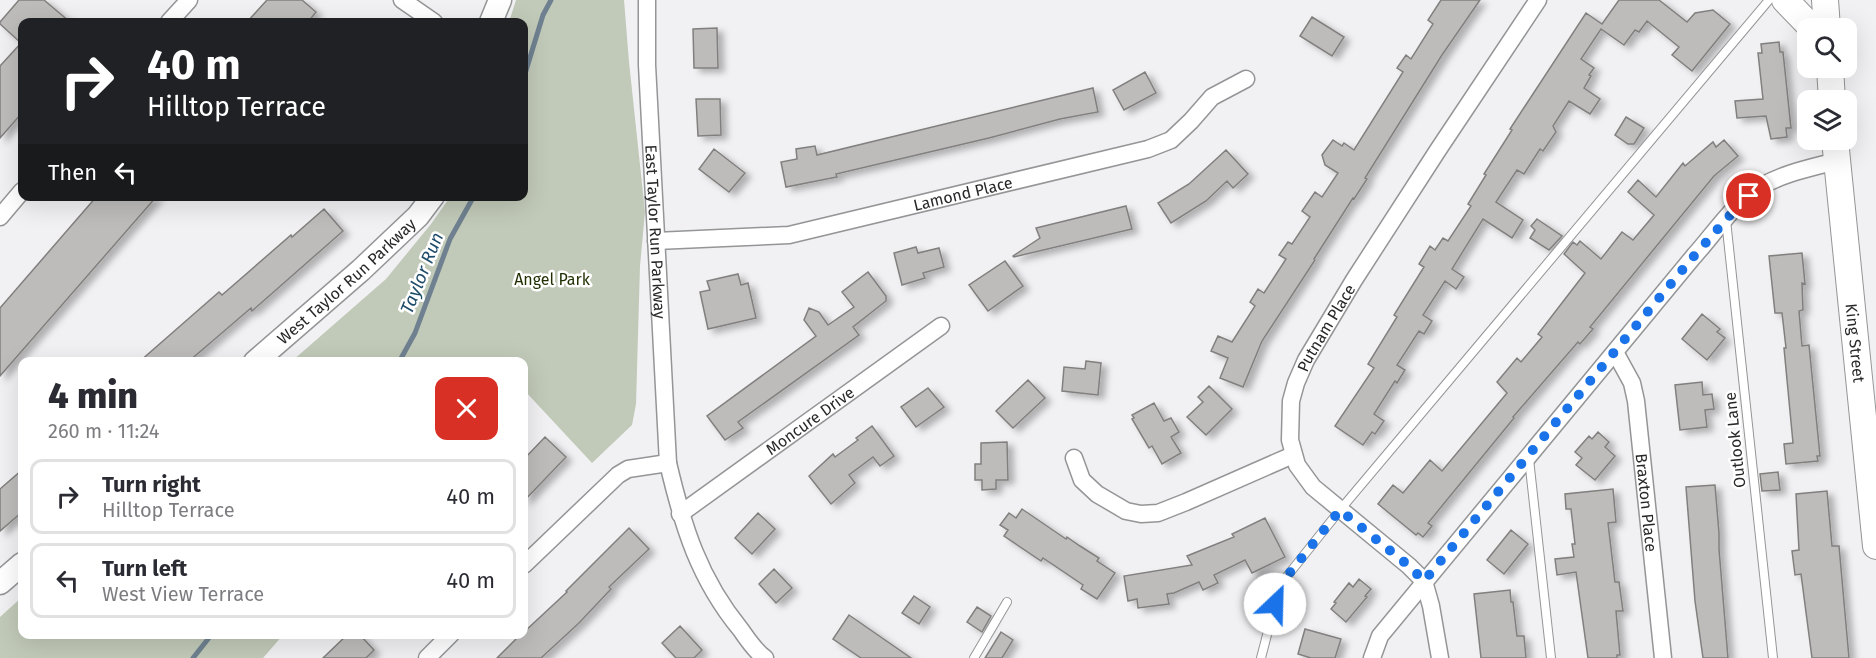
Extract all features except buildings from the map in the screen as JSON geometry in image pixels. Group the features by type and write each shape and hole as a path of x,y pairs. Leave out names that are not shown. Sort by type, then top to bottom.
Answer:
{"main road":[{"path":"1785,0 1802,18"},
{"path":"1825,0 1826,18"},
{"name":"King Street","path":"1836,150 1876,546"}],"street":[{"path":"173,18 189,0"},
{"path":"402,0 428,18"},
{"path":"493,18 500,0"},
{"name":"East Taylor Run Parkway","path":"647,0 647,65 668,463 680,514 702,573 722,607 760,657"},
{"name":"Putnam Place","path":"1293,455 1290,440 1291,401 1306,360 1419,178 1538,0"},
{"name":"Lamond Place","path":"656,241 789,236 1148,148 1171,140 1212,97 1246,78"},
{"path":"1372,658 1380,636 1424,581 1726,220 1760,187 1836,150"},
{"path":"0,217 18,196"},
{"name":"West Taylor Run Parkway","path":"261,357 361,270 418,216 429,201"},
{"name":"Moncure Drive","path":"680,514 941,326"},
{"name":"Braxton Place","path":"1615,352 1632,383 1636,401 1663,658"},
{"path":"1074,458 1082,480 1097,494 1126,511 1141,514 1167,510 1293,455 1304,477 1313,487 1424,581 1440,658"},
{"path":"528,561 618,475 628,469 668,463"},
{"path":"0,583 18,567"},
{"path":"427,658 446,639"}],"lane":[{"path":"1261,658 1280,585 1340,510 1769,0"},
{"name":"Outlook Lane","path":"1726,220 1773,658"},
{"path":"1529,456 1551,658"},
{"path":"974,658 1007,602"}],"green space":[{"name":"Angel Park","path":"516,0 624,0 645,212 640,266 636,404 632,425 592,463 528,394 528,357 297,357 386,279 447,201 528,201 528,18 510,18"},
{"path":"18,601 18,639 280,639 263,658 0,658 0,617"}],"waterway":[{"name":"Taylor Run","path":"528,64 543,15 551,0"},
{"name":"Taylor Run","path":"402,357 415,333 450,239 471,201"},
{"name":"Taylor Run","path":"193,658 208,639"}],"route":[{"path":"1275,604 1280,585 1340,510 1424,581 1694,256 1749,196"}]}
